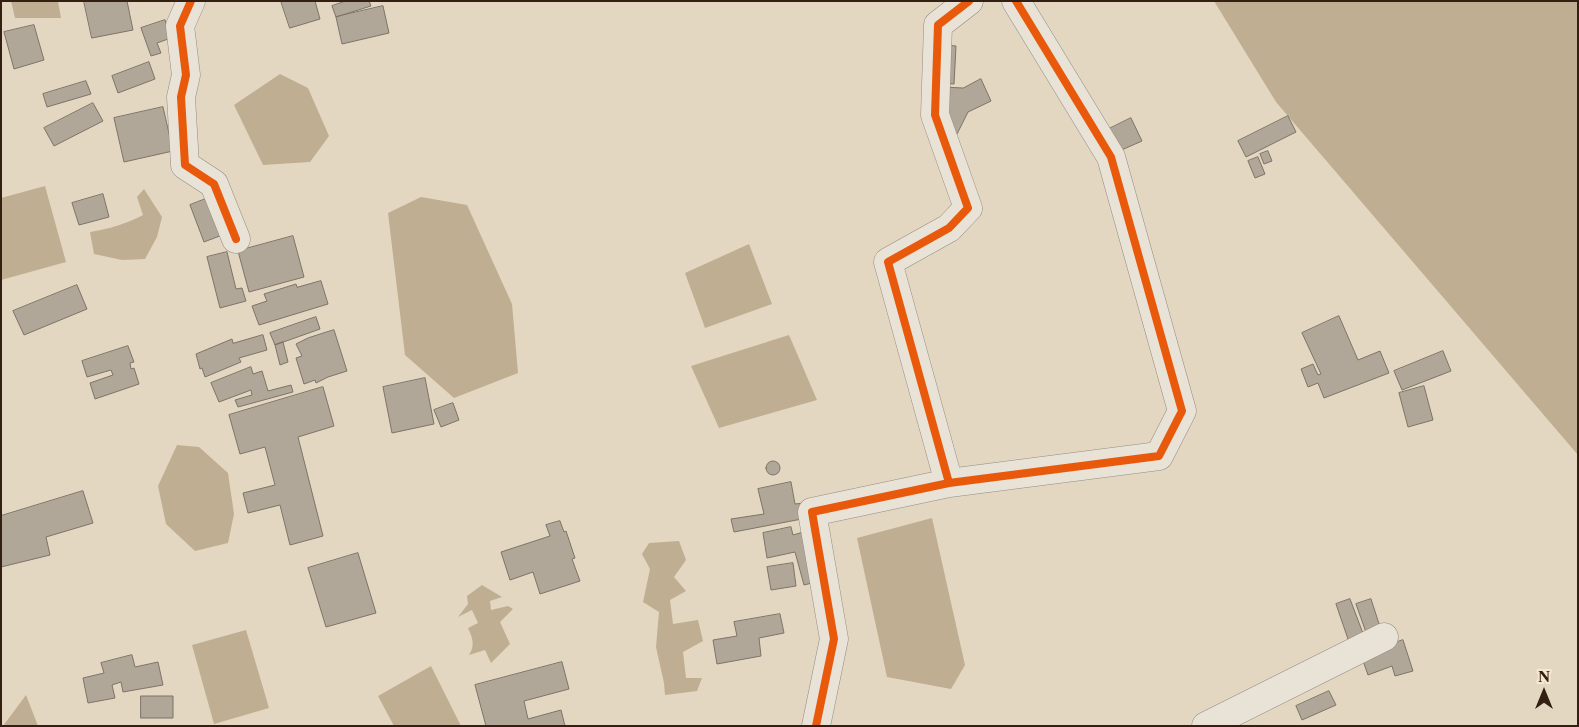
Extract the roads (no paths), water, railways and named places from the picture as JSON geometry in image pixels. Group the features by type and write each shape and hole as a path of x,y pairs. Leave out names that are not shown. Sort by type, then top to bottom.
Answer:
{"street":[{"path":"191,1 180,26 186,75 181,97 185,165 214,184 236,239"},
{"path":"949,483 888,262 949,228 968,208 935,115 938,25 969,1"},
{"path":"816,726 834,638 812,512 949,483 1159,456 1182,411 1111,157 1016,1"},
{"path":"1206,726 1384,637"}]}
